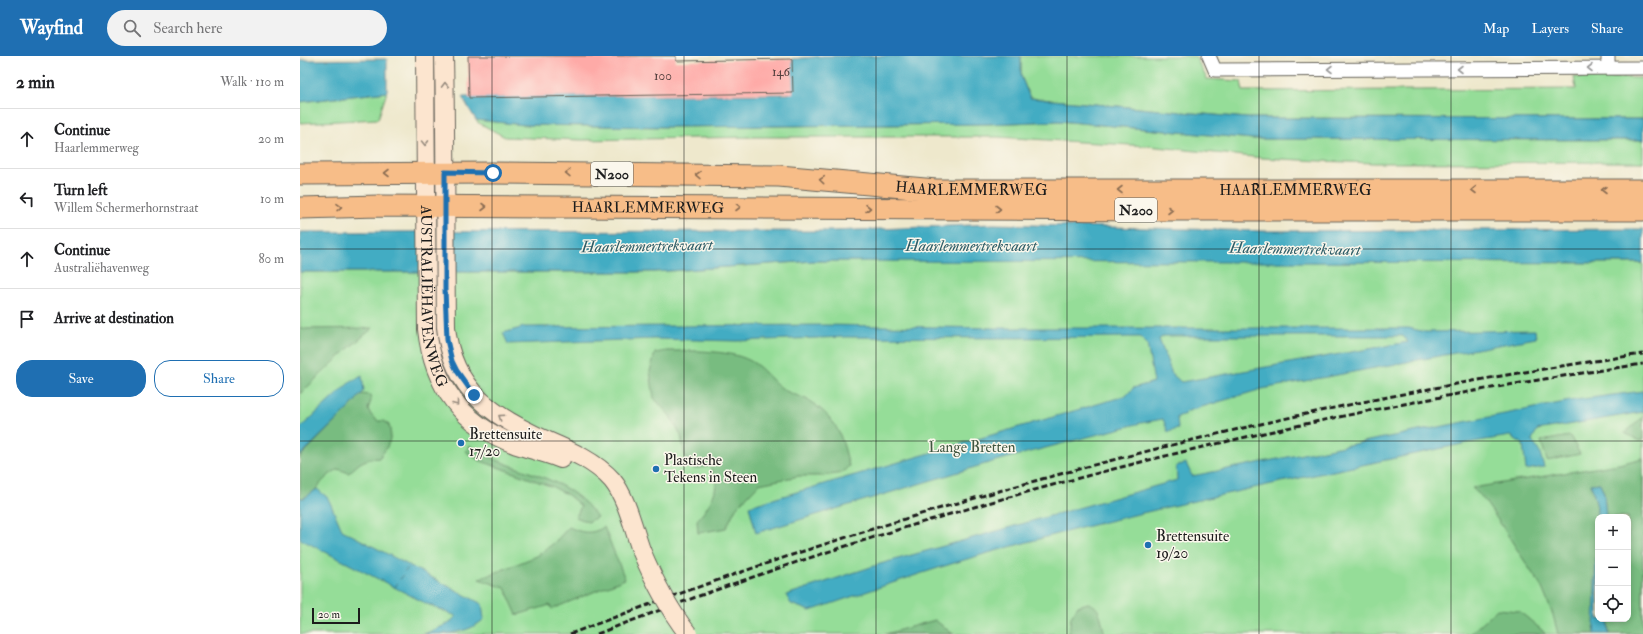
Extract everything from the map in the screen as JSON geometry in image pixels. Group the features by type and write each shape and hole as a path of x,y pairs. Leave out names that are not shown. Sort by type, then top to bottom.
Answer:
{"main road":[{"name":"HAARLEMMERWEG","path":"300,174 436,173 779,176 936,190 1643,190"},
{"name":"HAARLEMMERWEG","path":"300,208 435,216 1164,210 1643,210"}],"street":[{"path":"424,56 436,173"},
{"path":"435,216 436,173 444,56"},
{"path":"1209,56 1215,70 1409,62 1608,62 1643,68"},
{"name":"AUSTRALIËHAVENWEG","path":"435,216 426,289 427,329 432,361 439,378 458,406 471,420 491,433 517,445 546,453 568,462 599,483 626,509"},
{"name":"AUSTRALIËHAVENWEG","path":"435,216 445,289 446,327 450,352 457,371 474,395 491,410 513,424 567,450 599,469 611,480 622,496 641,550 659,590 674,616 688,634"}],"green space":[{"path":"1021,56 1195,56 1207,79 1241,81 1243,91 1576,89 1574,77 1643,78 1643,119 1247,118 1030,98 1021,76"},
{"path":"387,92 378,119 300,123 300,102"},
{"path":"476,120 525,125 671,127 987,124 1059,121 1253,139 1643,140 1643,162 1374,163 1320,161 1263,158 1148,146 997,137 752,137 582,140 505,137 477,122"},
{"name":"Lange Bretten","path":"968,260 1643,263 1643,634 300,634 300,272 654,272 814,261"},
{"path":"373,328 349,348 300,394 300,329"},
{"path":"667,351 724,353 745,358 754,363 781,388 806,399 831,419 840,435 849,466 842,473 823,476 799,476 759,484 736,508 726,528 698,533 697,520 713,497 716,481 710,466 694,469 685,456 681,436 670,416 654,398 650,371 655,353"},
{"path":"361,394 370,395 371,401 368,409 371,415 378,421 384,421 389,425 390,439 385,450 379,458 362,462 349,473 338,469 328,476 311,494 300,498 300,457"},
{"path":"1643,417 1643,439 1640,441 1625,433"},
{"path":"1570,436 1580,454 1547,461 1541,441"},
{"path":"470,446 497,460 564,487 587,505 597,517 588,522 576,517 581,506 568,495 553,487 478,460 465,451"},
{"path":"1643,458 1643,634 1609,634 1608,622 1631,622 1631,514 1606,514 1604,493 1600,483 1591,484 1597,507 1597,514 1595,514 1595,634 1558,634 1553,615 1542,588 1498,520 1481,496 1472,488 1619,464"},
{"path":"569,527 578,531 591,532 604,527 625,579 552,609 550,605 517,615 505,588 479,579 537,556 555,542"},
{"path":"1088,603 1093,605 1098,611 1105,634 1069,634 1071,617 1078,606"},
{"path":"1497,609 1519,611 1545,634 1470,634"},
{"path":"935,620 953,634 886,634"}],"water":[{"path":"824,56 1021,56 1021,76 1030,98 1247,118 1643,119 1643,140 1253,139 1059,121 987,124 671,127 525,125 476,120 462,97 789,94 792,59"},
{"path":"387,59 387,92 300,102 300,60"},
{"name":"Haarlemmertrekvaart","path":"994,224 1263,231 1643,229 1643,263 814,261 654,272 300,272 300,232 833,231"},
{"path":"825,325 994,328 1409,328 1425,332 1535,330 1536,338 1262,389 1185,412 1185,414 1177,417 1178,429 1168,432 1163,419 1141,423 992,462 756,533 749,506 1126,396 1133,388 1154,382 1147,344 1140,337 846,337 737,341 655,339 508,344 503,333 524,327","holes":["1164,336 1403,336 1408,342 1181,382 1172,374 1159,339"]},
{"path":"362,376 364,391 351,406 300,456 300,428 349,383"},
{"path":"1643,391 1643,412 1537,430 1532,440 1540,453 1544,467 1526,470 1523,444 1510,436 1467,443 1166,507 1047,537 943,566 810,611 791,604 786,595 880,564 1177,480 1176,466 1186,463 1192,476 1575,400"},
{"path":"1600,483 1604,493 1606,514 1597,514 1597,507 1591,484"},
{"path":"317,489 328,498 342,530 482,604 484,619 471,628 456,632 424,634 450,623 456,616 427,604 300,539 300,498 304,498"},
{"path":"1595,586 1595,622 1608,622 1609,634 1595,634 1594,626"}],"building":[{"path":"468,56 676,56 676,61 792,59 793,93 469,98"}],"ferry route":[{"path":"395,587 409,566"}],"railway":[{"path":"570,634 701,586 832,542 965,501 1099,464 1234,430 1369,401 1506,375 1643,354"},
{"path":"597,634 724,587 852,544 981,505 1112,469 1376,409 1509,385 1643,364"}],"place":[{"name":"Brettensuite 17/20","path":"461,443"},
{"name":"Plastische Tekens in Steen","path":"656,469"},
{"name":"Brettensuite 19/20","path":"1148,545"}],"route":[{"path":"474,395 457,371 452,361 447,340 444,225 445,172 493,173"}]}
